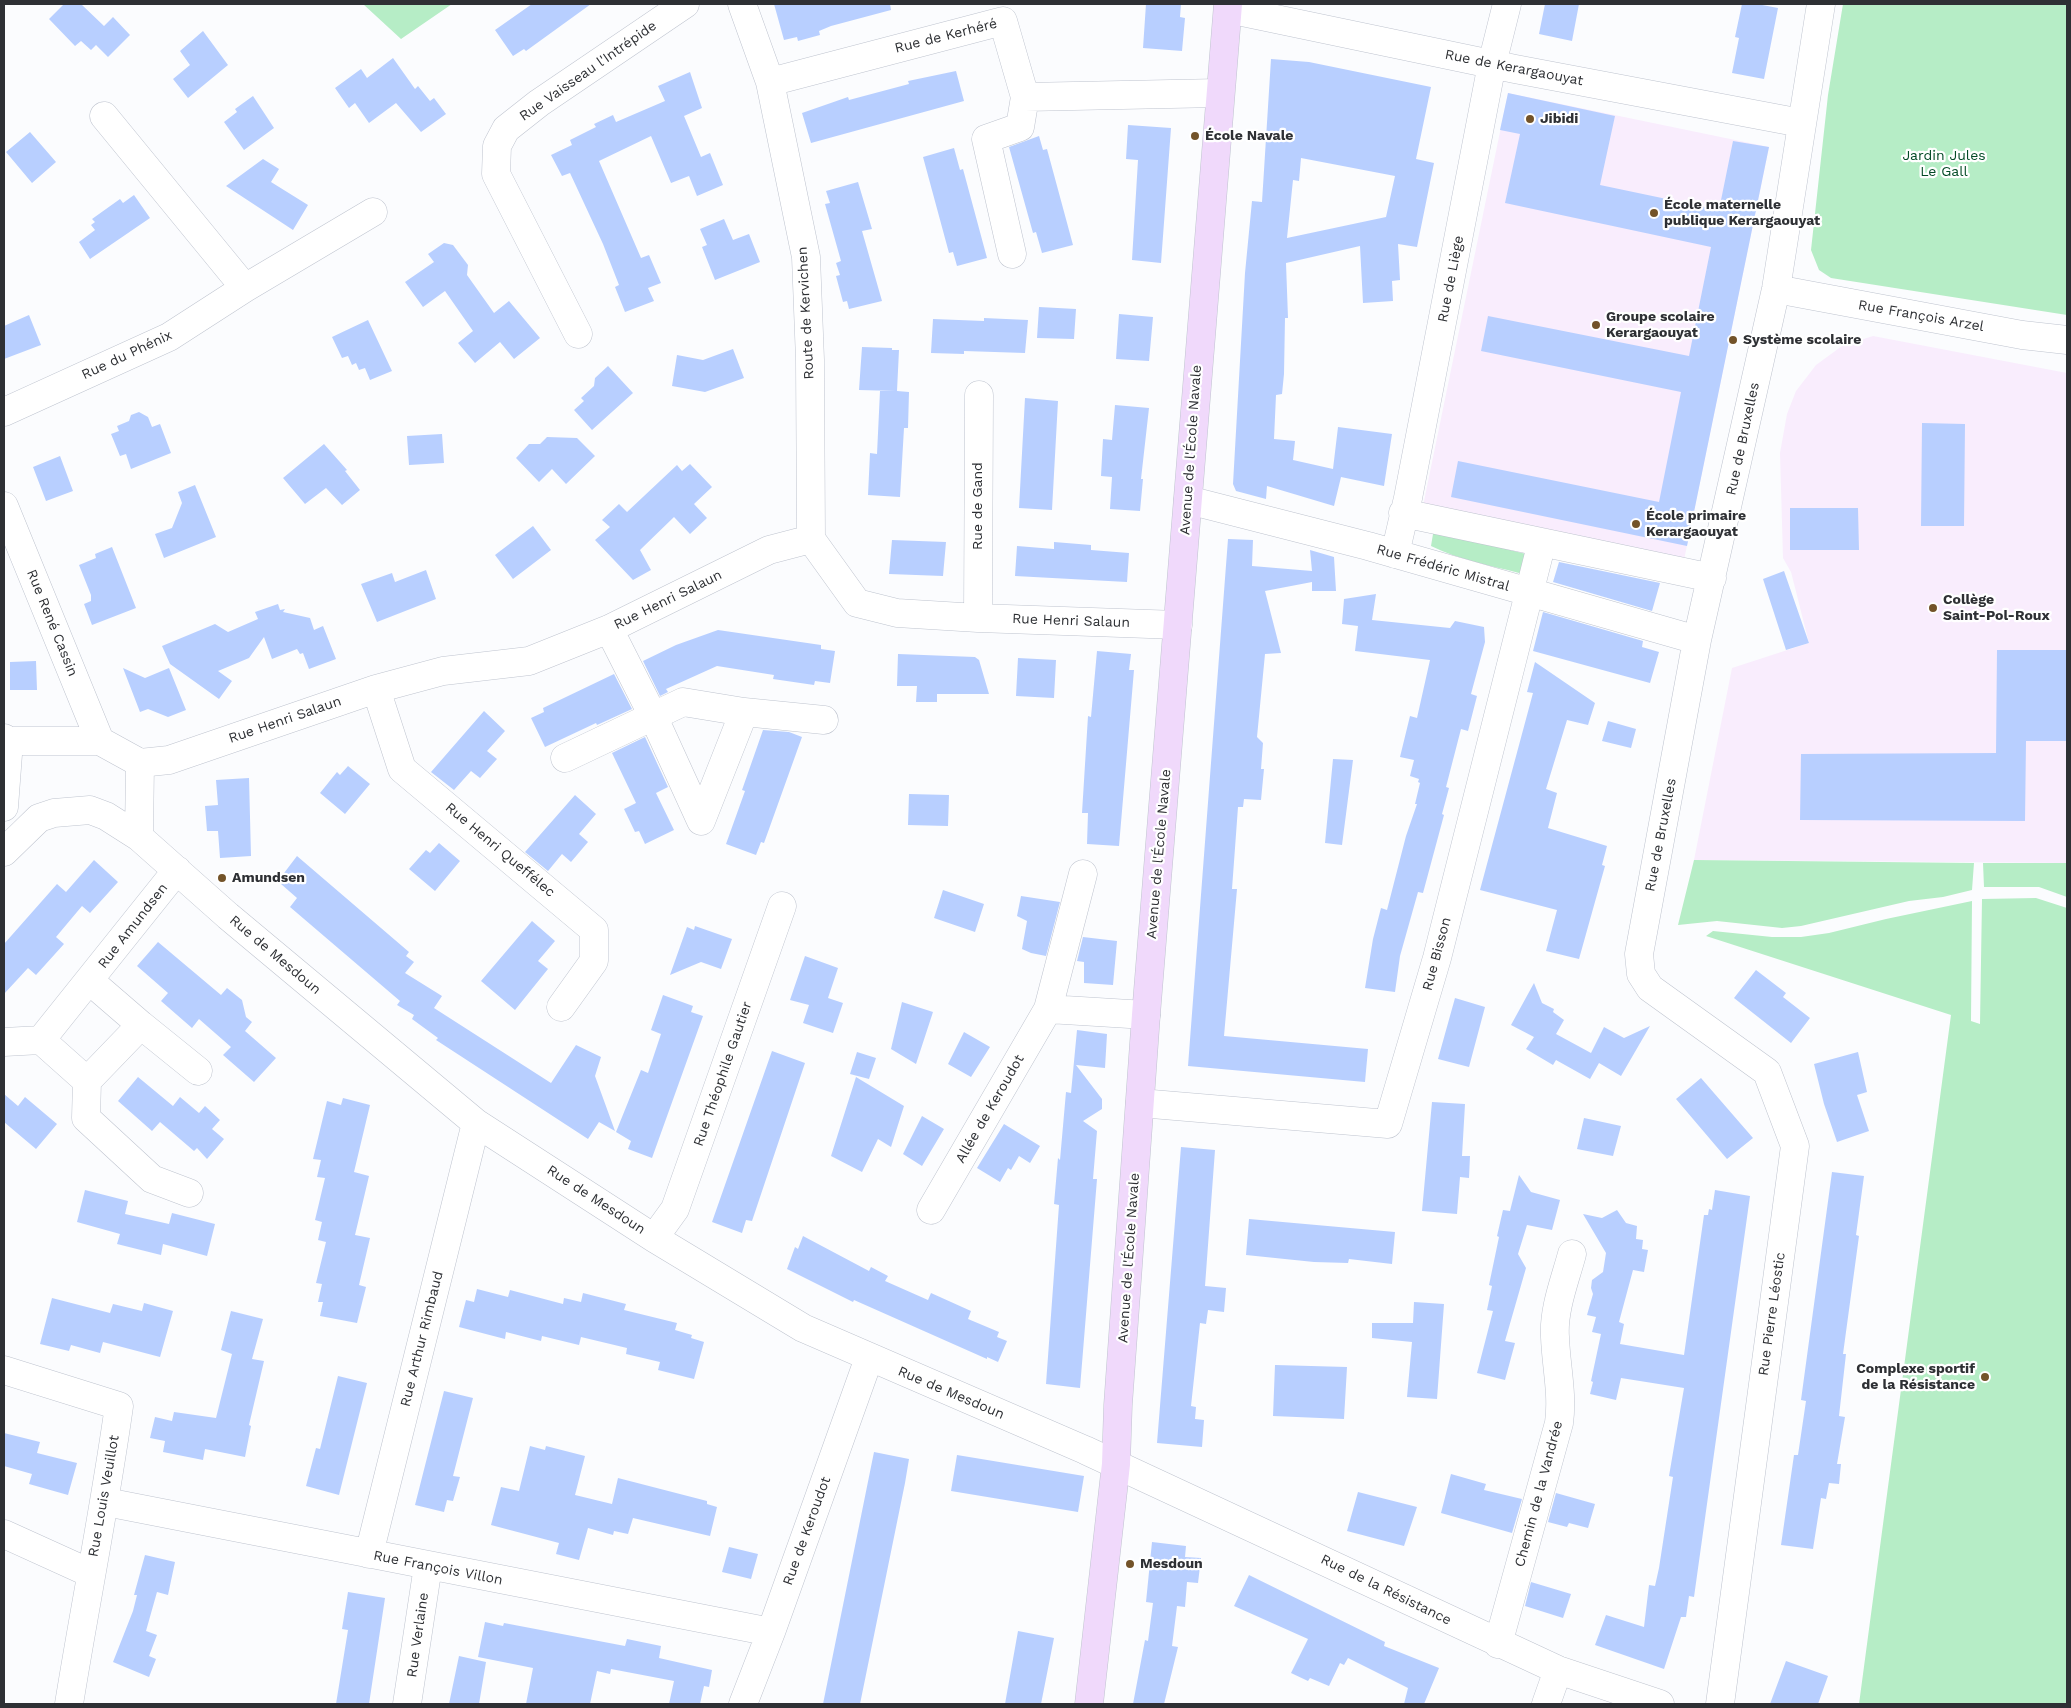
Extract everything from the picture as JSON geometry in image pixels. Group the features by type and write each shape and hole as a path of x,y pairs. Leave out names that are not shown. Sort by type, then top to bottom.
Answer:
{"street":[{"name":"Rue Vaisseau l'Intrépide","path":"578,334 496,174 496,146 506,129 539,103 685,4"},
{"name":"Route de Kervichen","path":"742,4 770,82 806,257 810,360 811,539"},
{"name":"Rue de Liège","path":"1395,554 1408,498 1492,64 1507,4"},
{"name":"Rue de Bruxelles","path":"1650,988 1641,974 1638,954 1697,640 1776,289 1800,123 1821,4"},
{"name":"Rue de Kerargaouyat","path":"1228,6 1492,64 1800,123"},
{"name":"Avenue de l'École Navale","path":"1089,1704 1116,1464 1118,1406 1146,1015 1219,92 1228,6"},
{"name":"Rue de Kerhéré","path":"770,82 1003,21 1025,97"},
{"path":"1012,254 986,140 1020,128 1025,97 1219,92"},
{"path":"104,116 245,288"},
{"name":"Rue du Phénix","path":"4,412 169,337 245,288 373,212"},
{"name":"Rue François Arzel","path":"1776,289 2022,335 2067,340"},
{"name":"Rue de Gand","path":"978,618 979,395"},
{"name":"Rue Frédéric Mistral","path":"1188,500 1395,554 1697,640"},
{"name":"Rue René Cassin","path":"4,506 100,741"},
{"path":"1403,513 1712,578"},
{"name":"Rue Henri Salaun","path":"140,763 169,760 376,689 443,671 530,662 609,629 769,550 811,539 857,604 897,613 978,618 1178,624"},
{"name":"Rue Bisson","path":"1140,1103 1388,1124 1437,958 1542,542"},
{"path":"609,629 654,718 701,821 744,712"},
{"name":"Rue Henri Queffélec","path":"376,689 402,769 594,930 594,961 561,1007"},
{"path":"565,758 654,718 683,702 744,712 824,720"},
{"path":"4,807 6,740 100,741 140,763 139,838"},
{"name":"Rue de Mesdoun","path":"4,852 40,818 71,810 90,810 121,823 476,1123 654,1238 803,1328 1116,1464"},
{"name":"Rue Amundsen","path":"41,1040 177,870"},
{"name":"Allée de Keroudot","path":"931,1210 1048,1009 1083,874"},
{"name":"Rue Théophile Gautier","path":"654,1238 676,1209 782,906"},
{"name":"Rue Amundsen","path":"90,981 198,1071"},
{"name":"Rue Pierre Léostic","path":"1650,988 1767,1072 1795,1146 1720,1704"},
{"path":"1048,1009 1146,1015"},
{"path":"141,1025 87,1081 86,1118 152,1179 189,1193"},
{"path":"4,1042 41,1040 87,1081"},
{"name":"Rue Arthur Rimbaud","path":"369,1554 476,1123"},
{"name":"Chemin de la Vandrée","path":"1498,1644 1559,1423 1561,1407 1554,1337 1555,1320 1572,1254"},
{"name":"Rue de Keroudot","path":"743,1704 870,1358"},
{"name":"Rue Louis Veuillot","path":"4,1370 119,1406 106,1502 90,1573 69,1704"},
{"name":"Rue de la Résistance","path":"1116,1464 1318,1557 1498,1644 1558,1670 1660,1704"},
{"name":"Rue François Villon","path":"106,1502 771,1632"},
{"path":"4,1534 90,1573"},
{"name":"Rue Verlaine","path":"407,1704 428,1566"},
{"path":"1546,1704 1558,1670"}],"shaded area":[{"name":"Groupe scolaire Kerargaouyat","path":"1508,93 1769,147 1684,560 1423,506"},
{"name":"Collège Saint-Pol-Roux","path":"1873,336 2067,373 2067,863 1694,860 1732,668 1809,643 1791,572 1783,558 1780,453 1787,414 1796,391 1816,365 1842,346"}],"green space":[{"path":"363,4 452,4 401,39"},
{"name":"Jardin Jules Le Gall","path":"1843,4 2067,4 2067,315 1831,278 1819,270 1811,250 1828,95"},
{"path":"1438,532 1526,554 1525,571 1519,573 1474,562 1442,551 1431,546 1433,534"},
{"path":"1694,860 1974,863 1972,890 1943,897 1909,901 1801,926 1782,928 1717,921 1678,925"},
{"path":"1983,863 2067,863 2067,897 2039,887 1984,887"},
{"name":"Complexe sportif de la Résistance","path":"2036,898 2067,908 2067,1704 1859,1704 1951,1015 1706,936 1713,931 1772,937 1801,937 1829,933 1972,901 1971,1021 1980,1024 1982,899"}],"building":[{"path":"64,4 81,4 104,26 113,17 130,35 108,57 96,45 91,50 81,41 75,46 49,19"},
{"path":"532,4 591,4 526,51 524,49 513,56 495,30"},
{"path":"774,4 890,4 891,10 831,26 819,31 820,35 798,41 797,37 784,40"},
{"path":"1146,4 1181,4 1180,17 1185,18 1182,51 1143,48"},
{"path":"1545,4 1579,4 1572,41 1539,34"},
{"path":"1742,4 1757,4 1778,8 1764,79 1732,73 1739,38 1735,37"},
{"path":"203,31 228,65 188,98 173,79 190,65 180,51"},
{"path":"393,58 415,89 418,86 430,101 434,98 446,114 421,132 396,103 369,123 355,103 349,108 335,88 361,69 367,78"},
{"path":"1271,59 1309,62 1431,87 1416,159 1434,163 1417,247 1398,244 1400,280 1392,281 1393,301 1363,303 1360,246 1286,263 1288,318 1285,318 1282,394 1276,395 1274,439 1295,441 1293,460 1333,469 1338,427 1392,434 1384,486 1341,477 1334,506 1267,486 1266,499 1236,491 1233,484 1245,273 1252,201 1262,202","holes":["1301,158 1395,176 1386,217 1287,238 1293,180 1299,181"]},
{"path":"956,71 964,101 811,143 802,113 848,97 849,100 909,84 908,81"},
{"path":"690,72 702,108 684,116 701,157 710,153 723,185 697,196 689,176 671,183 651,136 599,161 641,258 649,255 661,283 648,288 654,301 625,312 615,287 619,285 603,244 570,173 562,176 551,155 572,145 570,140 596,127 594,124 613,115 616,122 665,101 658,86"},
{"path":"1508,93 1615,116 1600,185 1719,210 1733,141 1769,147 1687,546 1451,497 1458,461 1659,502 1681,392 1481,351 1488,316 1689,356 1711,247 1505,203 1520,134 1500,130"},
{"path":"253,96 274,128 244,150 224,122 237,112 235,109"},
{"path":"1128,125 1171,128 1161,263 1132,260 1138,160 1126,159"},
{"path":"30,132 56,162 32,183 6,152"},
{"path":"1039,136 1043,150 1047,149 1073,245 1042,253 1036,232 1033,233 1009,147"},
{"path":"954,148 960,170 963,169 987,258 957,266 953,252 949,253 923,157"},
{"path":"263,159 279,169 271,182 308,205 293,230 226,186"},
{"path":"858,182 872,229 862,231 882,301 849,309 847,301 843,302 836,276 840,275 836,263 841,261 825,204 830,203 826,191"},
{"path":"134,195 150,218 90,259 79,242 95,230 91,225 95,222 92,219 120,199 123,203"},
{"path":"724,219 733,240 749,234 760,262 715,280 702,247 707,245 700,229"},
{"path":"444,243 453,245 468,265 467,275 494,313 509,301 540,338 514,359 500,342 475,363 458,343 473,331 445,291 423,307 405,282 434,262 428,254"},
{"path":"1039,307 1076,309 1074,339 1037,338"},
{"path":"1119,314 1153,317 1149,361 1116,359"},
{"path":"29,315 41,345 4,359 4,326"},
{"path":"984,318 1028,320 1025,353 964,351 964,354 931,353 933,319 984,321"},
{"path":"368,320 392,371 370,380 365,368 359,370 356,363 352,365 348,356 342,358 332,337"},
{"path":"862,347 899,350 897,391 909,392 908,428 904,428 900,497 868,495 870,453 877,454 880,391 896,391 859,390"},
{"path":"733,349 744,378 705,392 672,386 677,355 703,360"},
{"path":"608,366 633,393 592,430 574,410 584,401 581,398 594,386 595,378"},
{"path":"1025,398 1058,401 1052,510 1019,508"},
{"path":"1115,405 1149,408 1141,479 1143,479 1140,511 1110,509 1112,477 1101,476 1103,439 1112,440"},
{"path":"139,412 148,417 152,427 160,424 171,453 131,469 126,454 120,456 111,434 119,431 117,426 129,421 131,415"},
{"path":"1922,423 1965,424 1964,526 1921,526"},
{"path":"442,434 444,463 409,465 407,436"},
{"path":"547,437 577,438 595,456 566,484 552,469 539,482 516,458 529,444 540,444"},
{"path":"324,444 347,470 345,471 360,490 342,505 326,488 305,504 283,478"},
{"path":"60,456 73,491 46,501 33,467"},
{"path":"690,464 712,487 694,504 707,518 690,534 674,517 640,550 651,570 633,580 595,540 610,527 602,520 619,504 627,512 677,465 682,471"},
{"path":"195,485 216,537 164,558 155,534 172,528 182,503 178,492"},
{"path":"1790,508 1858,508 1859,550 1790,550"},
{"path":"533,526 551,550 513,579 495,555"},
{"path":"1228,539 1253,540 1252,566 1312,571 1310,550 1334,557 1336,591 1312,591 1312,582 1265,591 1281,653 1265,654 1257,737 1263,743 1261,769 1264,769 1261,800 1244,799 1243,807 1238,807 1232,889 1237,889 1224,1036 1368,1049 1365,1082 1188,1066"},
{"path":"892,540 946,542 943,576 889,574"},
{"path":"1054,542 1091,545 1091,550 1129,553 1127,582 1015,576 1017,546 1054,549"},
{"path":"112,547 136,608 92,625 84,604 91,601 91,595 79,565 96,558 95,554"},
{"path":"1559,562 1660,583 1652,611 1553,582"},
{"path":"426,570 436,599 377,622 361,584 392,573 395,582"},
{"path":"1784,571 1809,643 1786,650 1763,579"},
{"path":"1376,594 1372,620 1450,628 1455,621 1484,627 1485,642 1471,694 1477,696 1468,731 1461,729 1446,787 1449,788 1442,814 1444,815 1423,893 1418,892 1400,956 1395,992 1365,988 1373,939 1381,908 1387,910 1406,836 1417,804 1415,804 1420,783 1418,782 1419,779 1410,776 1414,760 1400,757 1410,716 1417,718 1430,660 1355,651 1358,626 1342,624 1344,599"},
{"path":"278,604 280,610 285,609 283,612 310,618 314,630 323,626 336,659 309,669 303,653 300,654 297,649 272,659 264,637 249,658 218,671 232,681 219,699 170,664 162,646 215,624 228,632 258,619 255,612"},
{"path":"1543,612 1643,641 1642,647 1659,652 1650,683 1533,651"},
{"path":"718,630 821,645 821,649 835,651 830,683 815,681 814,685 773,679 774,675 717,666 666,689 668,692 660,696 643,661 676,645"},
{"path":"1997,650 2067,650 2067,741 2026,741 2025,821 1800,820 1801,754 1996,753"},
{"path":"1097,651 1131,654 1129,670 1134,670 1119,846 1087,844 1088,813 1082,813 1088,716 1091,717"},
{"path":"898,654 975,657 979,660 989,694 937,694 937,702 916,702 917,686 897,686"},
{"path":"1018,658 1056,660 1054,698 1016,696"},
{"path":"36,661 37,690 10,690 10,662"},
{"path":"1535,662 1595,703 1588,725 1567,720 1546,789 1557,793 1548,828 1607,846 1602,865 1605,866 1579,959 1546,951 1557,910 1480,890 1533,693 1527,692"},
{"path":"123,668 145,678 169,668 186,710 168,717 148,709 140,712"},
{"path":"614,674 632,709 597,725 596,723 545,747 531,718 544,712 543,708"},
{"path":"484,711 505,731 487,751 497,759 480,778 471,771 454,790 431,772"},
{"path":"1608,721 1636,729 1631,748 1602,741"},
{"path":"763,730 789,732 802,737 764,843 761,842 756,855 726,844 745,791 742,790"},
{"path":"645,737 668,787 656,793 674,830 645,844 639,831 635,832 624,809 636,803 612,753"},
{"path":"1333,759 1353,760 1342,845 1325,843"},
{"path":"348,766 370,784 345,814 320,793 337,772 340,775"},
{"path":"249,778 251,856 220,858 218,831 207,831 205,806 218,805 216,780"},
{"path":"909,794 949,795 948,826 908,825"},
{"path":"575,795 596,814 579,834 588,842 571,862 562,854 548,871 525,852"},
{"path":"439,843 460,861 435,891 409,869 426,850 430,853"},
{"path":"297,856 409,952 406,956 414,962 405,973 442,996 434,1008 551,1083 576,1045 601,1057 595,1076 615,1131 599,1122 588,1139 436,1040 438,1038 412,1019 414,1015 397,1005 400,1001 290,907 297,898 281,884 281,877"},
{"path":"94,860 118,882 90,913 82,906 56,937 64,944 36,975 28,968 4,994 4,944 57,884 66,892"},
{"path":"943,890 984,904 975,932 934,918"},
{"path":"1021,896 1060,902 1046,956 1022,949 1027,921 1017,916"},
{"path":"532,921 555,941 538,961 548,969 515,1010 481,981"},
{"path":"695,926 732,939 721,969 701,962 670,975 687,927 694,930"},
{"path":"1083,937 1117,941 1113,985 1084,983 1084,962 1077,961"},
{"path":"158,942 221,995 227,988 242,1000 246,1017 252,1022 245,1031 276,1058 254,1082 223,1055 231,1047 199,1019 192,1028 161,1001 168,993 137,966"},
{"path":"805,956 838,968 828,998 843,1003 833,1033 803,1023 809,1005 790,1000"},
{"path":"1756,970 1786,993 1783,997 1810,1018 1791,1043 1734,998"},
{"path":"1534,983 1542,1003 1554,1009 1553,1012 1564,1020 1556,1034 1591,1053 1604,1027 1624,1038 1650,1026 1621,1076 1599,1063 1590,1079 1556,1060 1553,1065 1526,1049 1534,1037 1511,1025"},
{"path":"663,995 693,1006 691,1012 703,1016 652,1158 628,1149 631,1141 616,1132 641,1070 648,1073 661,1034 651,1030"},
{"path":"1455,998 1485,1007 1469,1067 1438,1059"},
{"path":"902,1002 933,1012 916,1064 891,1049"},
{"path":"1077,1030 1107,1034 1105,1068 1076,1065 1102,1099 1102,1109 1083,1121 1097,1131 1093,1179 1097,1179 1080,1388 1046,1384 1059,1205 1054,1204 1058,1158 1060,1160 1066,1092 1071,1093"},
{"path":"964,1032 990,1047 971,1077 948,1064"},
{"path":"772,1051 805,1063 752,1221 746,1220 742,1233 712,1222"},
{"path":"857,1052 876,1058 869,1079 850,1074"},
{"path":"1858,1052 1867,1092 1857,1095 1869,1131 1837,1142 1824,1104 1814,1064"},
{"path":"138,1077 173,1106 180,1097 199,1113 205,1106 220,1120 212,1129 224,1139 207,1159 197,1148 194,1151 160,1122 152,1131 118,1101"},
{"path":"856,1077 904,1106 891,1147 878,1139 862,1172 831,1156"},
{"path":"1701,1078 1753,1138 1727,1159 1676,1099"},
{"path":"4,1094 18,1106 25,1097 57,1124 36,1149 4,1122"},
{"path":"343,1098 370,1105 354,1172 369,1176 355,1235 370,1238 359,1285 366,1287 357,1323 320,1316 323,1302 318,1302 322,1284 316,1283 326,1242 318,1240 322,1222 315,1220 325,1178 317,1177 321,1160 313,1159 327,1101 341,1105"},
{"path":"1432,1102 1465,1104 1462,1156 1470,1156 1469,1178 1460,1177 1457,1214 1422,1211"},
{"path":"922,1116 944,1129 922,1166 903,1154"},
{"path":"1584,1118 1621,1126 1613,1156 1577,1149"},
{"path":"1004,1124 1040,1146 1030,1163 1019,1156 1011,1170 1008,1168 1000,1182 977,1168"},
{"path":"1181,1147 1215,1150 1205,1286 1226,1288 1224,1312 1208,1310 1206,1324 1200,1323 1191,1406 1196,1407 1195,1419 1204,1420 1202,1447 1157,1443"},
{"path":"1832,1172 1864,1176 1856,1235 1859,1236 1843,1354 1846,1354 1839,1416 1845,1417 1837,1464 1841,1464 1839,1484 1829,1483 1826,1499 1821,1498 1813,1549 1781,1545 1794,1455 1798,1455 1806,1401 1801,1400"},
{"path":"1519,1175 1531,1192 1560,1200 1552,1230 1527,1225 1518,1254 1526,1268 1505,1341 1515,1343 1505,1380 1477,1373 1493,1311 1487,1310 1492,1286 1489,1285 1499,1237 1497,1236 1503,1210 1510,1211"},
{"path":"85,1190 128,1201 125,1214 169,1224 172,1213 215,1224 207,1256 163,1244 161,1255 117,1244 120,1234 77,1222"},
{"path":"1715,1190 1750,1196 1694,1597 1689,1596 1686,1617 1681,1617 1664,1669 1595,1645 1606,1615 1644,1627 1649,1585 1655,1586 1659,1568 1673,1477 1669,1476 1684,1388 1621,1378 1616,1400 1590,1394 1601,1334 1592,1332 1596,1317 1587,1315 1593,1294 1591,1288 1592,1280 1603,1272 1606,1253 1583,1214 1602,1218 1617,1210 1626,1223 1637,1226 1636,1239 1643,1240 1642,1249 1648,1250 1644,1272 1633,1270 1619,1322 1624,1324 1620,1344 1684,1355 1704,1215 1708,1215 1709,1209 1712,1210"},
{"path":"1249,1219 1395,1232 1392,1264 1349,1259 1348,1263 1314,1262 1246,1255"},
{"path":"803,1236 869,1271 871,1267 888,1276 885,1281 928,1300 931,1293 971,1311 968,1319 999,1332 997,1337 1007,1341 998,1362 987,1357 987,1359 854,1300 853,1302 787,1269 795,1247 798,1249"},
{"path":"477,1289 508,1297 510,1290 563,1304 564,1298 581,1302 583,1293 626,1304 624,1310 677,1323 675,1330 692,1335 691,1338 704,1342 694,1379 658,1370 660,1362 626,1354 627,1348 581,1337 579,1345 542,1336 541,1341 506,1332 505,1339 459,1327 466,1300 474,1302"},
{"path":"52,1298 110,1313 113,1304 142,1311 144,1303 173,1311 160,1357 103,1342 100,1353 71,1345 69,1351 40,1344"},
{"path":"1414,1302 1444,1304 1437,1399 1407,1397 1412,1342 1372,1338 1372,1323 1413,1323"},
{"path":"231,1311 263,1319 252,1359 264,1361 249,1425 251,1426 245,1457 205,1449 203,1460 163,1452 165,1441 150,1438 155,1417 172,1421 174,1412 216,1418 232,1354 221,1350"},
{"path":"1275,1365 1347,1367 1344,1419 1273,1416"},
{"path":"338,1376 367,1383 339,1495 306,1486 316,1448 320,1449"},
{"path":"444,1391 473,1398 453,1476 460,1477 453,1501 447,1500 444,1512 415,1505"},
{"path":"4,1433 40,1442 37,1453 77,1463 68,1495 29,1484 32,1474 4,1466"},
{"path":"530,1446 545,1450 546,1446 585,1456 575,1495 612,1504 618,1478 707,1501 707,1504 717,1507 710,1536 633,1518 628,1534 614,1531 613,1535 588,1528 579,1560 556,1554 559,1543 491,1525 501,1487 519,1491"},
{"path":"874,1452 909,1459 905,1483 860,1704 823,1704"},
{"path":"957,1455 1084,1476 1078,1512 951,1491"},
{"path":"1451,1474 1486,1484 1484,1490 1522,1499 1512,1533 1441,1513"},
{"path":"1358,1492 1417,1507 1404,1546 1347,1531"},
{"path":"1556,1493 1595,1504 1588,1528 1569,1523 1567,1527 1548,1522"},
{"path":"1152,1542 1186,1546 1185,1557 1201,1558 1198,1583 1187,1582 1185,1607 1177,1606 1172,1646 1178,1647 1164,1704 1133,1704 1145,1640 1148,1641 1153,1603 1146,1602"},
{"path":"729,1547 758,1554 751,1579 722,1572"},
{"path":"145,1555 175,1562 168,1595 157,1592 146,1631 157,1635 149,1656 156,1659 149,1677 113,1662 133,1611 137,1595 134,1595"},
{"path":"1249,1575 1385,1642 1384,1646 1439,1668 1424,1704 1404,1704 1408,1688 1348,1658 1344,1665 1340,1663 1329,1686 1310,1678 1308,1681 1291,1673 1308,1639 1234,1606"},
{"path":"1531,1582 1571,1594 1563,1618 1525,1606"},
{"path":"348,1592 385,1598 369,1704 336,1704 348,1630 342,1629"},
{"path":"485,1622 503,1626 504,1623 625,1646 627,1639 661,1646 659,1658 712,1670 709,1687 704,1686 700,1704 669,1704 674,1681 611,1669 610,1674 597,1671 590,1704 526,1704 533,1668 478,1657"},
{"path":"1018,1631 1054,1638 1041,1704 1005,1704"},
{"path":"459,1656 486,1662 479,1704 449,1704"},
{"path":"1786,1661 1828,1676 1818,1704 1770,1704"}],"place":[{"name":"Jibidi","path":"1530,119"},
{"name":"École Navale","path":"1195,136"},
{"name":"École maternelle publique Kerargaouyat","path":"1654,213"},
{"name":"Groupe scolaire Kerargaouyat","path":"1596,325"},
{"name":"Système scolaire","path":"1733,340"},
{"name":"École primaire Kerargaouyat","path":"1636,524"},
{"name":"Collège Saint-Pol-Roux","path":"1933,608"},
{"name":"Amundsen","path":"222,878"},
{"name":"Complexe sportif de la Résistance","path":"1985,1377"},
{"name":"Mesdoun","path":"1130,1564"}]}
